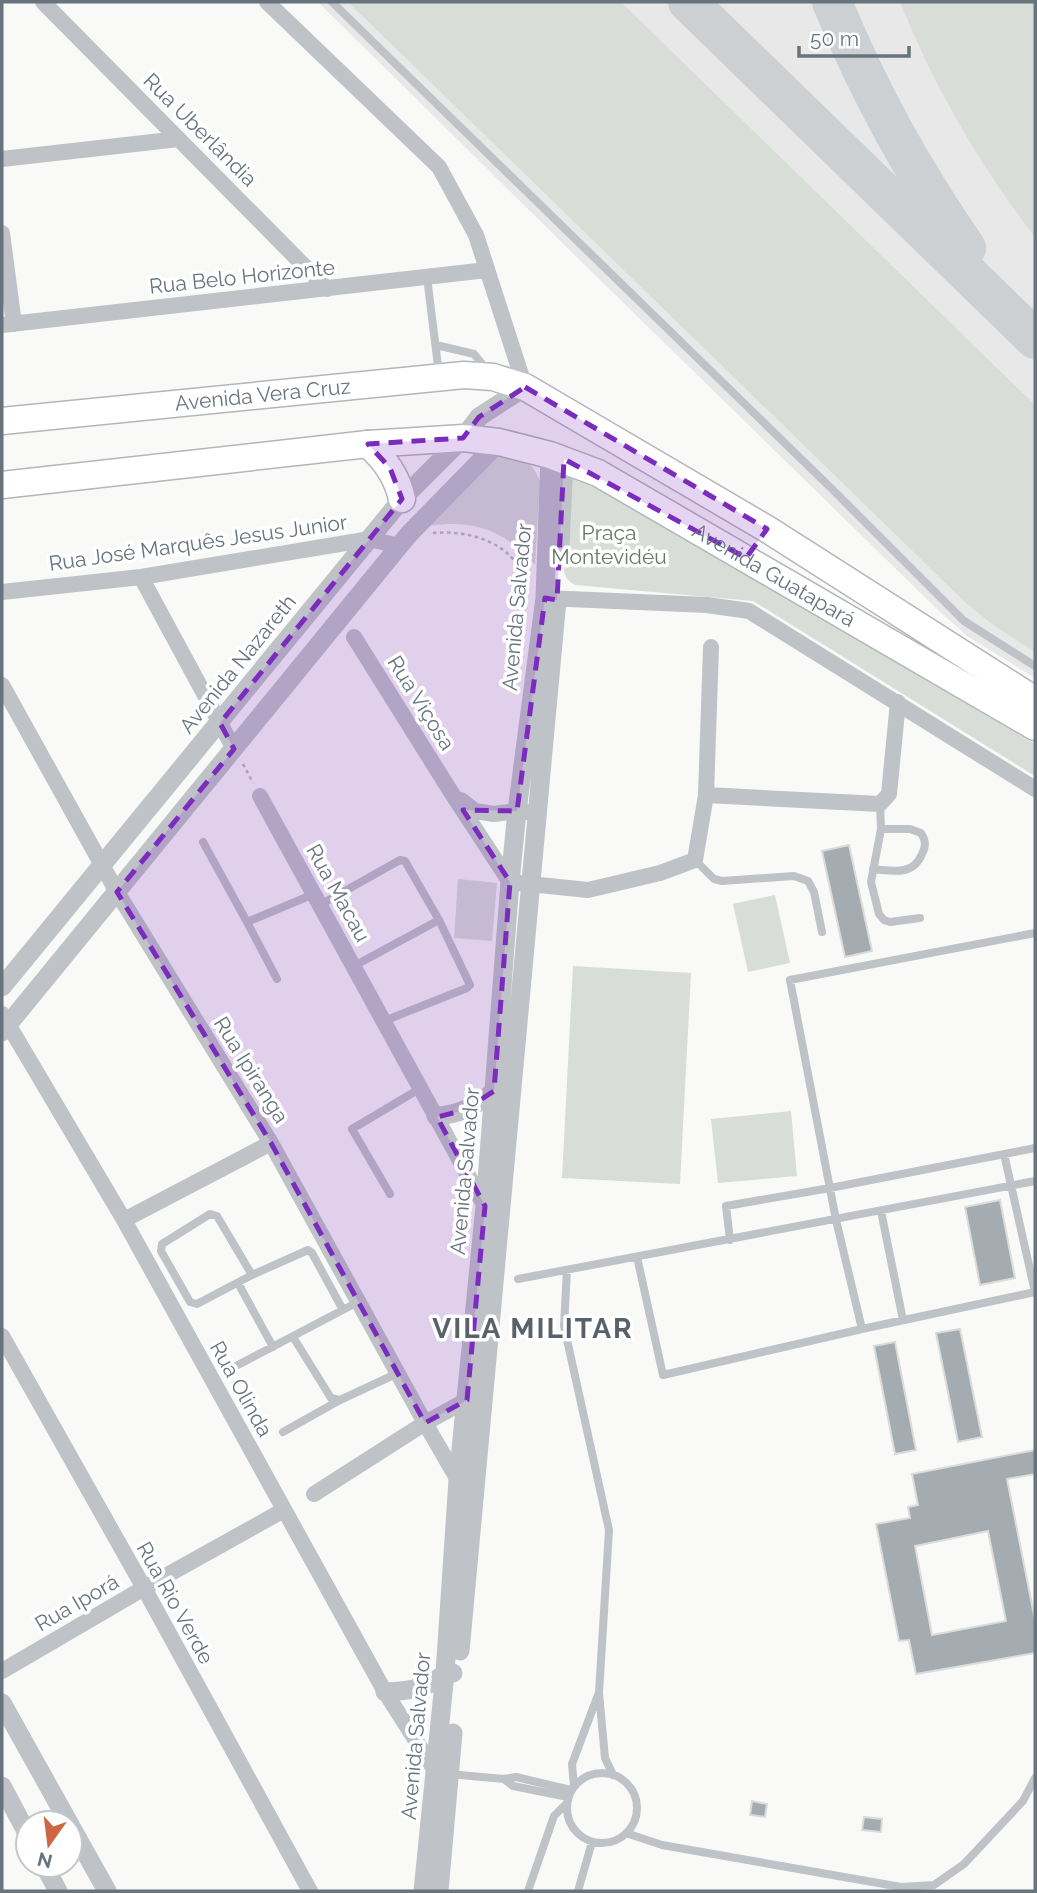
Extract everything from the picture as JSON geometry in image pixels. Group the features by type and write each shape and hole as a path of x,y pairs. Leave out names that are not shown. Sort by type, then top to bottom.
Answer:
{"highway":[{"name":"Avenida Vera Cruz","path":"2,421 464,375 481,369 525,387"},
{"name":"Avenida Guatapará","path":"525,387 766,529 1035,700"},
{"name":"Avenida Guatapará","path":"463,438 499,442 557,457 598,473 1035,727"},
{"path":"2,485 368,444 463,438"},
{"path":"368,444 390,468 399,484 402,499"},
{"path":"746,558 766,529"}],"street":[{"name":"Rua Uberlândia","path":"43,2 327,289"},
{"path":"267,2 439,167 476,235 525,387"},
{"path":"2,159 179,139"},
{"path":"2,233 8,325"},
{"name":"Rua Belo Horizonte","path":"8,325 487,271"},
{"name":"Avenida Nazareth","path":"2,986 402,499 463,438 479,416 525,387"},
{"path":"4,1023 117,892 404,540 499,442"},
{"name":"Avenida Salvador","path":"439,1891 443,1773 475,1398 485,1206 510,882 527,812 551,599 557,457"},
{"name":"Rua José Marquês Jesus Junior","path":"2,592 141,577 370,539 404,540"},
{"path":"141,577 234,749"},
{"path":"323,595 342,617"},
{"path":"551,599 707,605 749,611 1035,789"},
{"name":"Rua Viçosa","path":"355,637 510,882"},
{"path":"510,882 588,890 660,873 695,860 706,795 711,647"},
{"name":"Rua Ipiranga","path":"2,685 117,892 271,1143 458,1480"},
{"path":"706,795 880,804 890,794 898,702"},
{"name":"Rua Viçosa","path":"451,792 475,811 494,814 527,812"},
{"name":"Rua Macau","path":"260,796 498,1228"},
{"name":"Avenida Salvador","path":"451,1673 458,1480 475,1398 498,1228 532,883 527,812"},
{"name":"Rua Olinda","path":"4,1023 124,1220 385,1692 443,1773"},
{"path":"436,1116 466,1110 494,1091"},
{"path":"124,1220 271,1143"},
{"name":"Rua Rio Verde","path":"2,1336 310,1891"},
{"path":"314,1494 425,1423 475,1398"},
{"name":"Rua Iporá","path":"2,1671 284,1510"},
{"path":"385,1692 423,1687 451,1673"},
{"path":"2,1703 61,1809"},
{"name":"Avenida Salvador","path":"423,1891 443,1773"},
{"path":"2,1786 14,1809"},
{"path":"84,1850 107,1891"}],"lane":[{"path":"332,2 964,621 1035,666"},
{"path":"427,277 439,377"},
{"path":"436,345 481,369"},
{"path":"880,804 881,829 871,882 879,914 890,922 920,918"},
{"path":"873,869 910,870 917,865 926,841 922,833 910,829 881,829"},
{"path":"203,842 277,979"},
{"path":"247,922 317,899 400,860 405,861 439,920 470,985 384,1021"},
{"path":"695,860 714,878 722,881 794,877 808,881 814,892 822,932"},
{"path":"354,966 439,920"},
{"path":"862,1329 836,1220 790,980 1035,933"},
{"path":"390,1194 352,1129 421,1088"},
{"path":"730,1240 726,1206 1035,1148"},
{"path":"637,1256 663,1375 1035,1292 1004,1154"},
{"path":"518,1279 1035,1181"},
{"path":"881,1211 903,1320"},
{"path":"251,1275 217,1216 210,1214 162,1244 161,1251 190,1302 197,1304 251,1275 307,1250 312,1253 343,1310"},
{"path":"566,1270 564,1326 609,1530 599,1693 605,1758 613,1774"},
{"path":"237,1283 272,1347"},
{"path":"236,1366 358,1302"},
{"path":"293,1338 331,1398 340,1400"},
{"path":"283,1432 340,1400 398,1373"},
{"path":"528,1891 554,1816 570,1794 589,1775 613,1774 624,1780 632,1789 636,1800 637,1812 633,1824 626,1833 610,1842 592,1842 583,1838 570,1823 570,1794 572,1764 599,1693"},
{"path":"443,1773 504,1779 521,1788 570,1794"},
{"path":"626,1833 662,1845 901,1887 934,1885 964,1864 1023,1801 1035,1779"},
{"path":"578,1891 592,1842"}],"path":[{"path":"404,540 453,531 483,539 508,553 551,599"},
{"path":"234,749 260,796"}],"highlighted area":[{"path":"525,387 767,529 746,558 564,459 557,600 545,598 517,811 463,810 510,882 494,1091 465,1110 437,1117 485,1206 467,1400 425,1423 271,1143 117,892 234,749 220,723 402,499 390,468 368,444 463,438 479,417"}],"shaded area":[{"path":"318,2 1035,2 1035,678 967,636 938,610"}],"green space":[{"path":"348,2 621,2 1035,405 1035,652 966,603"},
{"path":"900,2 1035,2 1035,237 995,182 959,124"},
{"path":"497,454 529,464 540,482 535,565 512,544 488,530 460,524 429,526"},
{"name":"Praça Montevidéu","path":"571,477 578,477 1035,744 1035,776 753,601 575,585 567,579 564,570"},
{"path":"458,879 497,883 492,941 454,938"},
{"path":"775,895 790,963 748,972 733,904"},
{"path":"573,966 691,973 680,1184 562,1178"},
{"path":"791,1111 797,1176 718,1183 711,1119"}],"building":[{"path":"849,845 872,951 845,957 822,851"},
{"path":"1000,1200 1015,1278 980,1285 965,1207"},
{"path":"960,1329 982,1437 958,1442 936,1333"},
{"path":"895,1342 916,1450 895,1454 874,1346"},
{"path":"1035,1450 1035,1474 1007,1479 1035,1620 1035,1653 916,1674 909,1640 899,1641 876,1524 910,1518 908,1507 918,1505 912,1474","holes":["988,1531 1006,1621 932,1635 915,1546"]},
{"path":"752,1801 767,1804 765,1817 750,1815"},
{"path":"864,1817 882,1819 881,1832 862,1830"}],"taxiway":[{"path":"688,2 1035,339"},
{"path":"832,2 892,129 966,248"}],"district":[{"name":"VILA MILITAR","path":"533,1328"}]}
